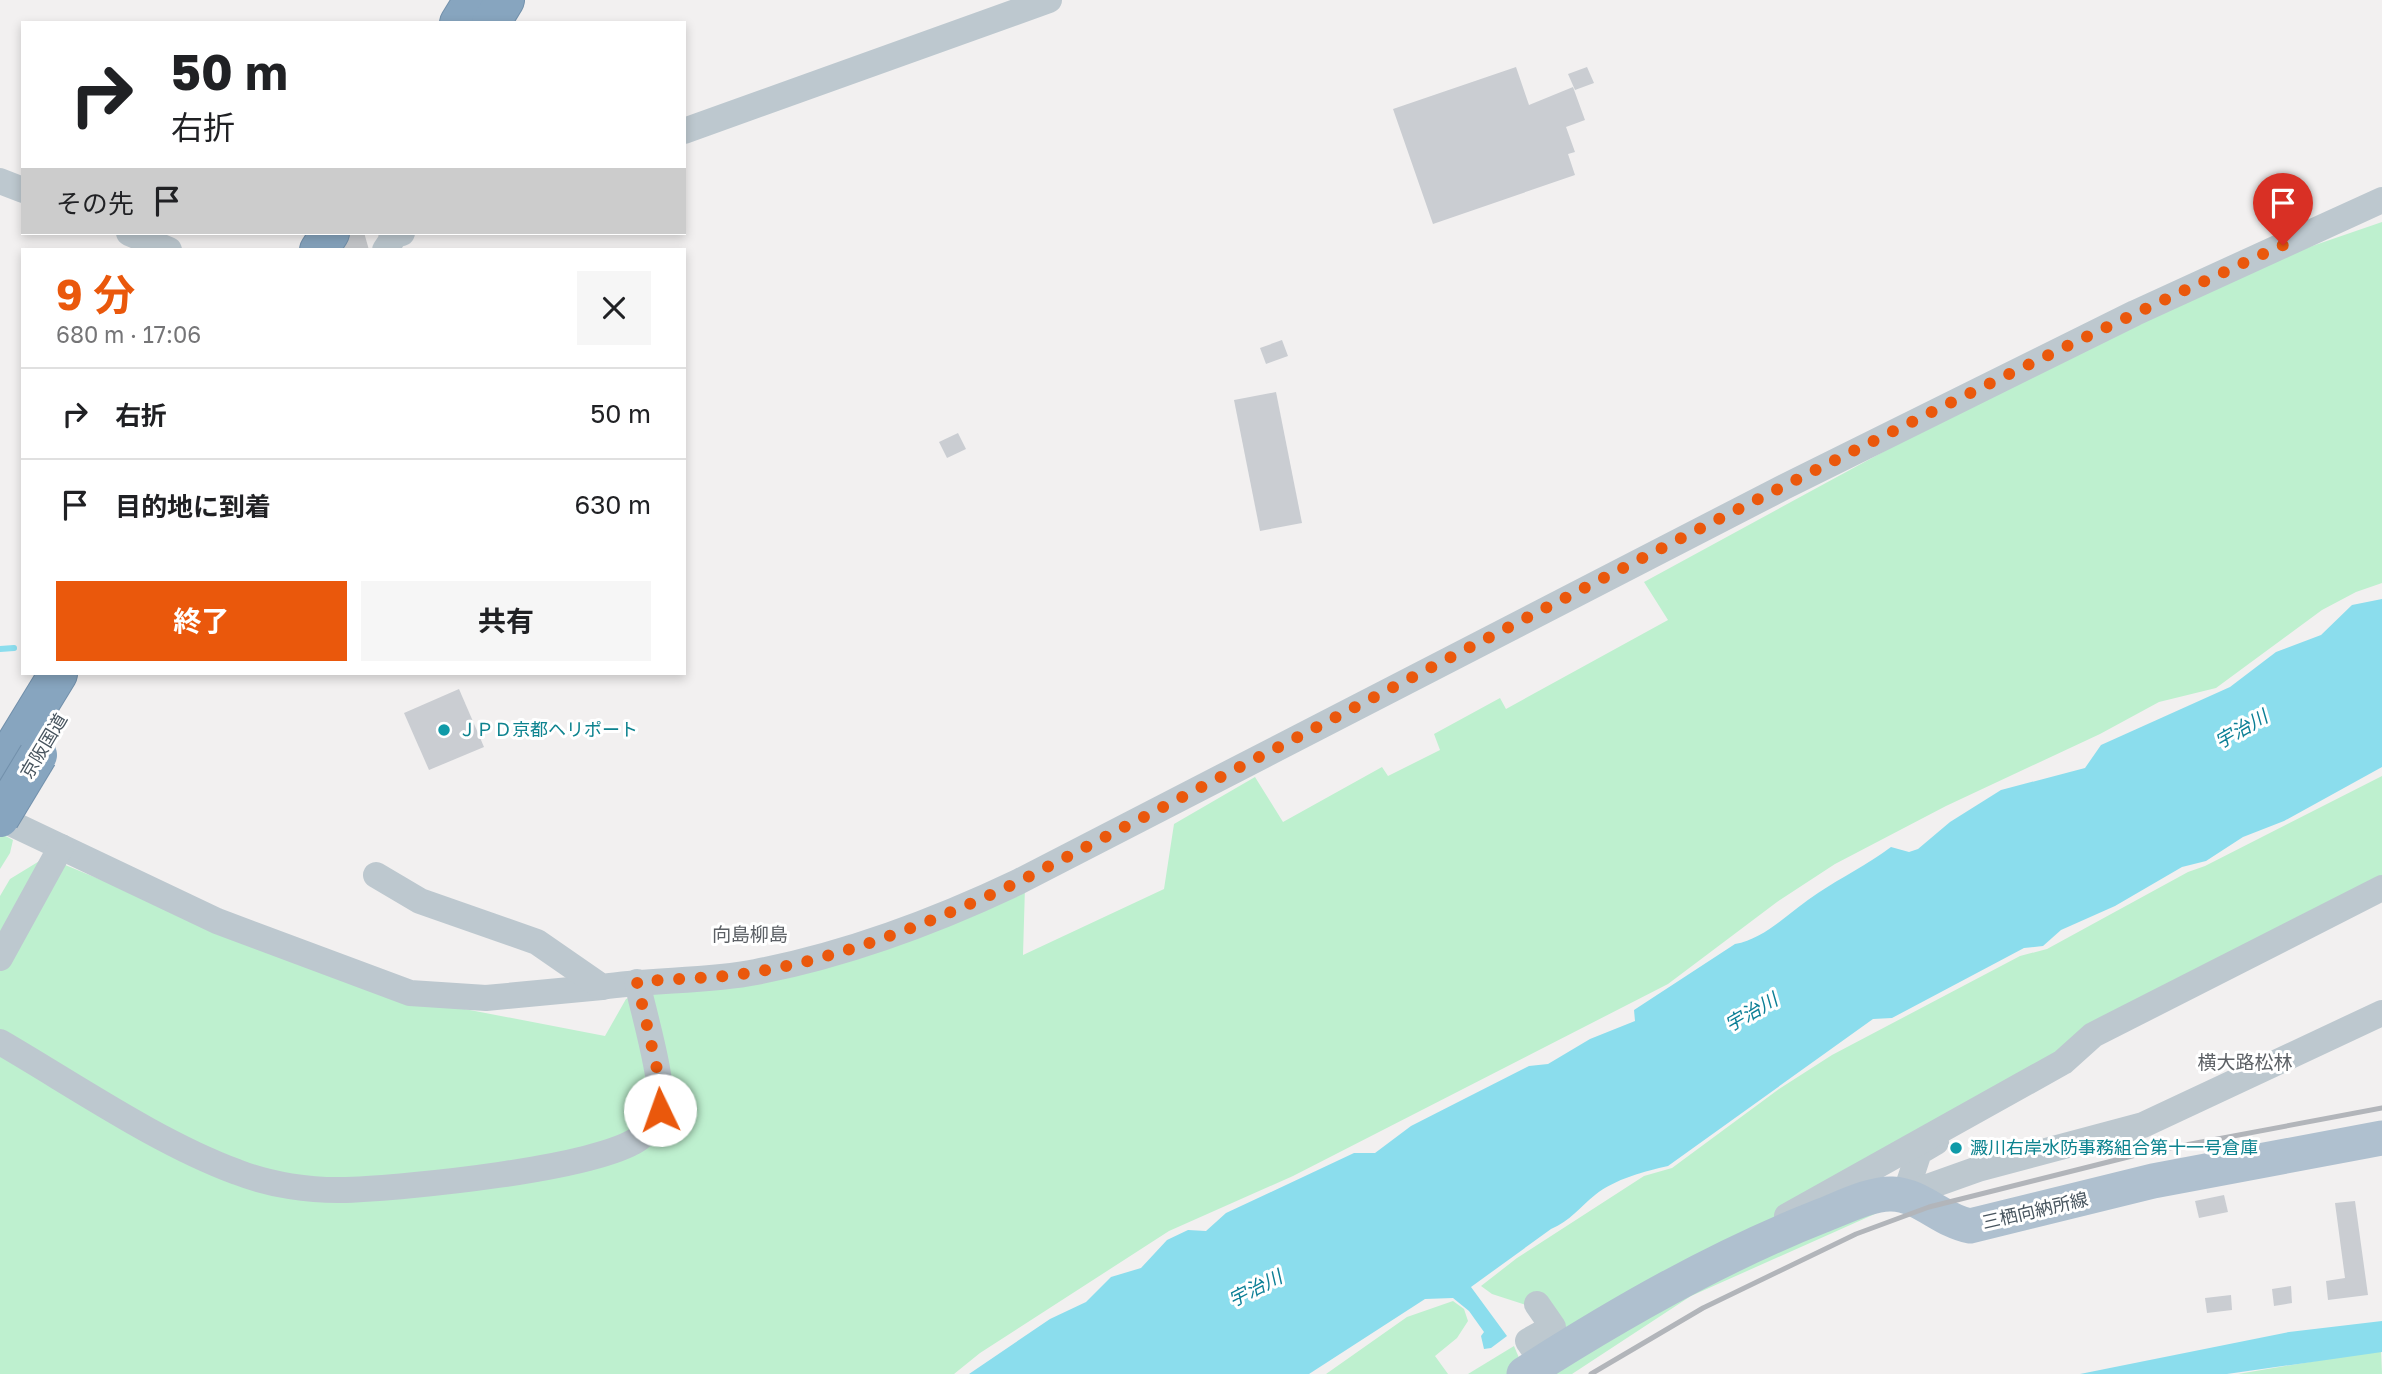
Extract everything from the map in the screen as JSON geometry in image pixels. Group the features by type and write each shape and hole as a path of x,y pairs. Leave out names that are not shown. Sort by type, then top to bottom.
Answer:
{"highway":[{"path":"460,21 473,0"},
{"path":"492,21 505,0"},
{"name":"京阪国道","path":"0,818 18,756 58,675"},
{"name":"京阪国道","path":"18,756 87,675"}],"main road":[{"name":"三栖向納所線","path":"1905,1195 1954,1223 1970,1226 2153,1181 2382,1138"},
{"path":"1524,1374 1719,1259 1844,1207 1888,1193 1905,1195"}],"street":[{"path":"686,130 1049,0"},
{"path":"0,181 21,189"},
{"path":"0,818 217,921 410,993 486,998 754,972 861,945 943,918 1947,406 2135,313 2382,200"},
{"path":"0,958 61,847"},
{"path":"376,875 392,888 420,901 537,942 602,987"},
{"path":"1536,1304 1553,1327 1528,1341 1537,1354 1677,1273 1762,1230 2063,1062 2093,1035 2382,888"},
{"path":"1905,1195 1919,1152 2195,989 2382,897"},
{"path":"0,1042 185,1149 237,1172 281,1185 344,1190 492,1176 609,1153 642,1137 660,1110 659,1078 637,982"},
{"path":"1905,1195 1978,1169 2143,1125 2382,1013"},
{"path":"1904,1150 1905,1195"}],"green space":[{"path":"2382,222 2382,583 2356,592 2322,610 2216,688 2159,702 2100,734 1946,806 1835,864 1777,902 1668,984 1293,1176 1169,1231 980,1353 954,1374 0,1374 0,896 10,879 46,857 222,930 423,1001 605,1036 626,999 651,988 850,959 1025,887 1023,955 1164,889 1174,824 1255,777 1283,822 1382,767 1388,776 1440,750 1434,734 1500,698 1506,709 1668,620 1644,582 2008,384 2274,259"},
{"path":"2382,776 2382,888 1537,1354 1553,1327 1526,1305 1492,1294 1481,1286 1517,1258 1644,1176 1672,1168 1779,1089 1832,1055 2020,956 2047,949 2188,872 2205,866"},
{"path":"0,833 13,840 10,853 0,869"},
{"path":"1886,1209 1691,1296 1572,1374 1543,1374 1734,1259"},
{"path":"1453,1301 1464,1309 1468,1321 1457,1338 1435,1356 1448,1374 1326,1374 1407,1317"},
{"path":"1514,1346 1522,1365 1508,1374 1468,1374"},
{"path":"2381,1350 2382,1374 2238,1374"}],"water":[{"name":"宇治川","path":"2382,599 2382,767 2284,821 2243,837 2206,861 2182,867 2115,906 2061,930 2043,946 2024,948 1892,1018 1873,1019 1668,1166 1630,1176 1603,1189 1564,1222 1471,1287 1507,1336 1491,1348 1484,1349 1481,1336 1484,1332 1469,1311 1453,1298 1425,1299 1309,1374 969,1374 1050,1319 1086,1302 1111,1277 1141,1268 1167,1240 1188,1230 1206,1231 1226,1213 1354,1153 1375,1153 1411,1126 1529,1066 1548,1064 1590,1039 1635,1021 1634,1010 1735,944 1768,930 1818,893 1891,847 1909,852 1918,849 1950,822 2001,790 2085,768 2101,745 2230,687 2276,652 2321,635 2352,605"},
{"path":"2382,1321 2382,1352 2227,1374 2080,1374 2289,1332"}],"building":[{"path":"1516,67 1529,105 1573,87 1585,120 1566,127 1575,152 1568,154 1575,175 1433,224 1393,109"},
{"path":"1587,67 1594,83 1575,90 1568,74"},
{"path":"1282,340 1288,356 1266,364 1260,348"},
{"path":"1276,392 1302,523 1260,531 1234,400"},
{"path":"958,433 966,449 947,458 939,442"},
{"name":"ＪＰＤ京都ヘリポート","path":"459,689 484,747 429,770 404,713"},
{"path":"2224,1195 2228,1212 2199,1218 2195,1201"},
{"path":"2355,1201 2368,1295 2328,1300 2326,1281 2345,1278 2335,1203"},
{"path":"2291,1286 2292,1303 2274,1306 2272,1289"},
{"path":"2231,1295 2232,1310 2207,1313 2205,1298"}],"waterway":[{"path":"0,649 14,648"}],"tunnel":[{"path":"349,248 395,235"}],"railway":[{"path":"1591,1374 1703,1308 1856,1234 1929,1207 2148,1152 2382,1108"}],"place":[{"name":"ＪＰＤ京都ヘリポート","path":"444,730"},
{"name":"澱川右岸水防事務組合第十一号倉庫","path":"1956,1148"}],"district":[{"name":"向島柳島","path":"750,934"},
{"name":"横大路松林","path":"2245,1062"}],"route":[{"path":"660,1110 659,1078 637,982 754,972 861,945 943,918 1810,475 2135,313 2283,245"}]}
